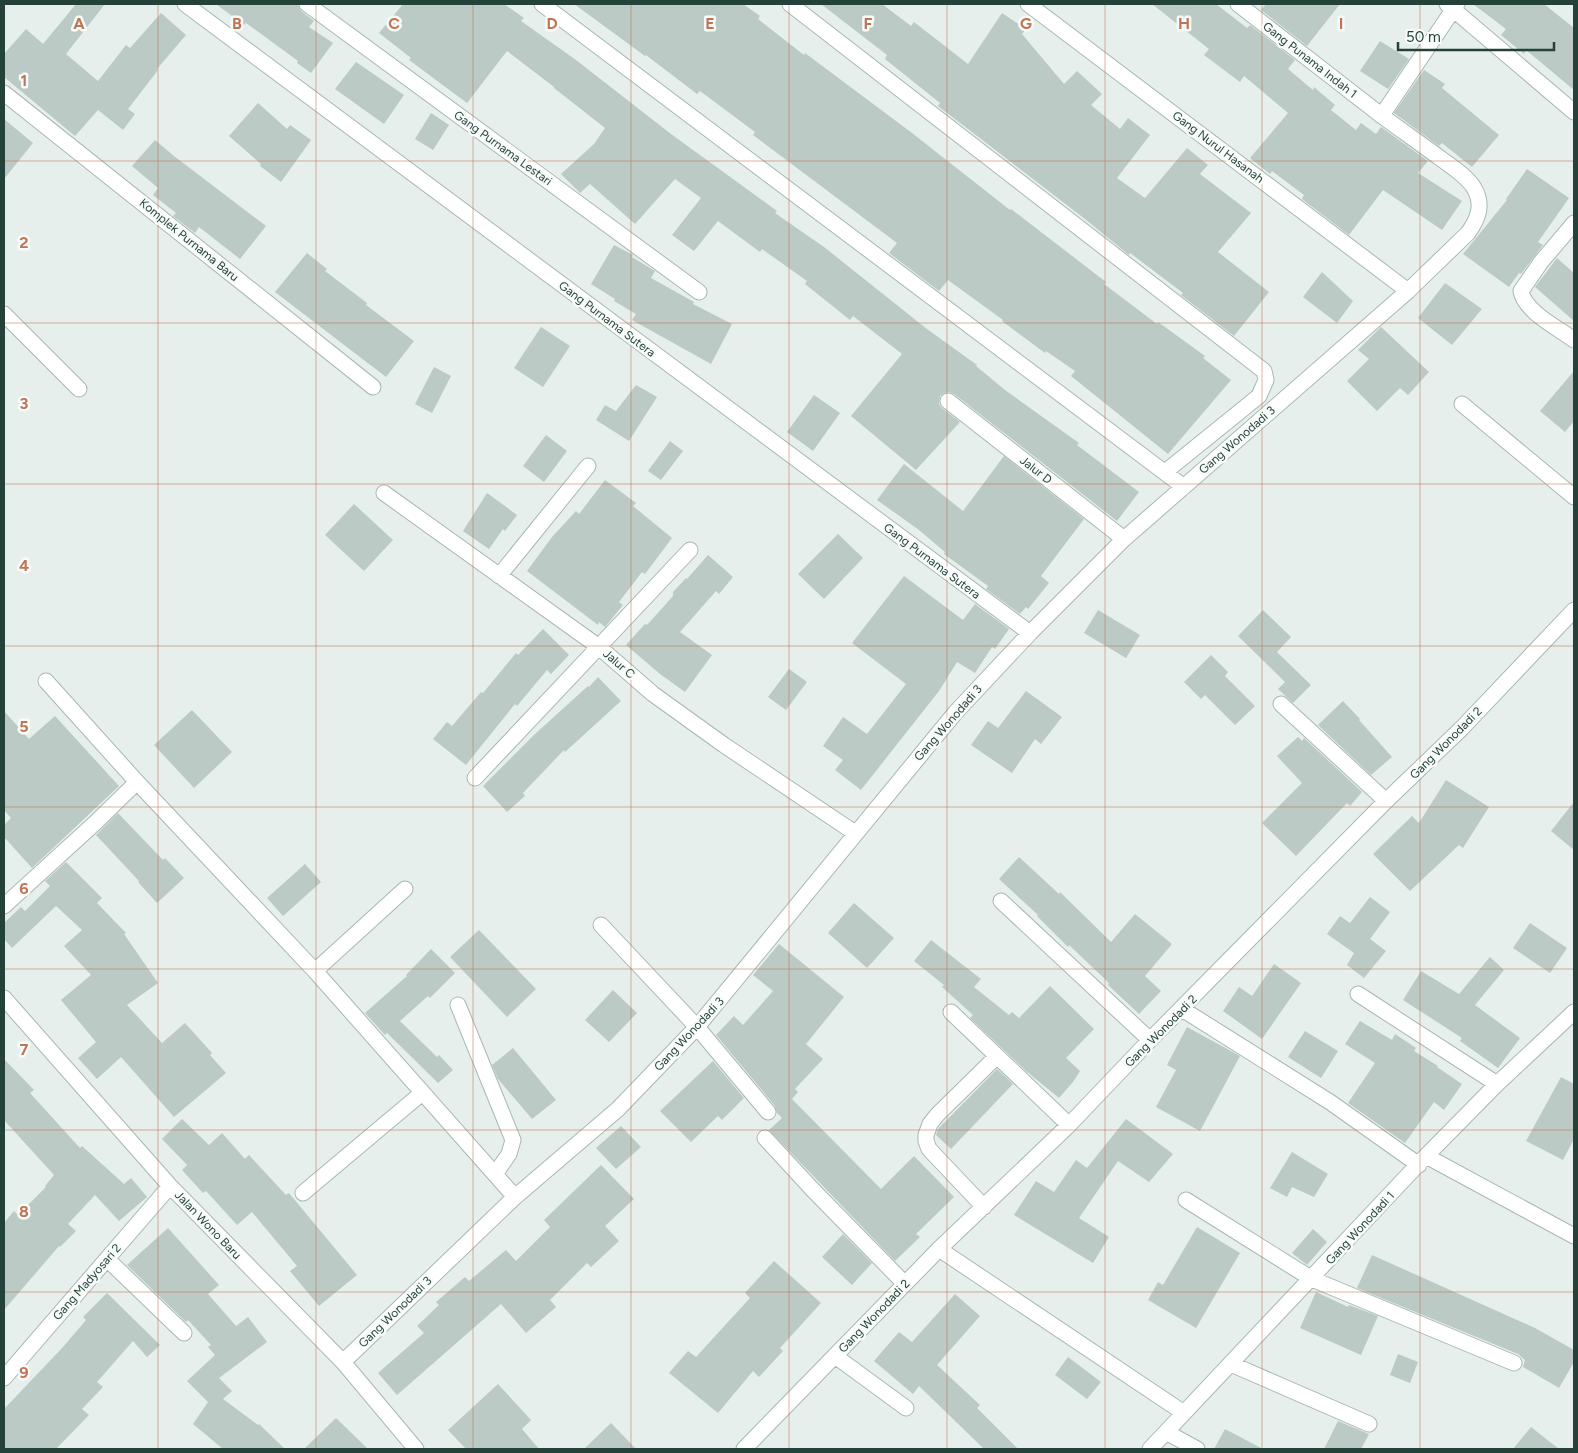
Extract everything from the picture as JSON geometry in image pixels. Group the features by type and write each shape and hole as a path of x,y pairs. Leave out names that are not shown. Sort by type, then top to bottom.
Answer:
{"street":[{"name":"Gang Purnama Sutera","path":"186,4 1030,633"},
{"name":"Gang Purnama Lestari","path":"306,4 699,292"},
{"path":"542,4 1184,487"},
{"path":"790,4 1264,371 1266,380 1259,396 1165,472"},
{"name":"Gang Nurul Hasanah","path":"1028,4 1408,291"},
{"name":"Gang Punama Indah 1","path":"1238,4 1382,115"},
{"path":"1382,115 1453,5 1574,112"},
{"name":"Komplek Purnama Baru","path":"4,93 374,387"},
{"name":"Gang Wonodadi 3","path":"343,1362 515,1196 618,1109 697,1027 955,713 1030,633 1124,539 1408,291 1468,234 1478,214 1480,203 1472,184 1458,171 1382,115"},
{"path":"1574,223 1541,262 1522,288 1521,293 1523,300 1532,310 1574,340"},
{"path":"4,314 79,389"},
{"name":"Jalur D","path":"948,401 1124,539"},
{"path":"1462,404 1574,496"},
{"path":"499,576 588,466"},
{"name":"Jalur C","path":"384,494 599,647 654,694 708,734 855,833"},
{"path":"476,778 690,550"},
{"name":"Gang Wonodadi 2","path":"744,1449 939,1249 1069,1125 1150,1040 1386,801 1462,728 1574,610"},
{"path":"46,681 136,782 315,971 515,1196"},
{"path":"1281,704 1386,801"},
{"path":"4,906 136,782"},
{"path":"315,971 405,889"},
{"path":"1001,901 1150,1040"},
{"path":"601,925 697,1027 768,1112"},
{"path":"1358,994 1497,1084"},
{"name":"Jalan Wono Baru","path":"4,998 170,1186 343,1362 416,1449"},
{"path":"458,1005 513,1140 510,1154 494,1174"},
{"path":"1182,1009 1423,1161 1574,1236"},
{"path":"951,1012 1069,1125"},
{"name":"Gang Wonodadi 1","path":"1150,1449 1497,1084 1574,1012"},
{"path":"984,1207 929,1149 926,1135 927,1129 937,1115 997,1056"},
{"path":"303,1193 422,1093"},
{"path":"765,1138 905,1284"},
{"name":"Gang Madyosari 2","path":"4,1378 170,1186"},
{"path":"1186,1200 1312,1279 1514,1363"},
{"path":"939,1249 1184,1413"},
{"path":"107,1259 184,1333"},
{"path":"835,1356 906,1408"},
{"path":"1230,1364 1369,1424"},
{"path":"1166,1432 1197,1449"}],"building":[{"path":"76,4 105,4 66,54 98,81 126,45 130,48 161,13 186,35 157,69 128,109 135,114 123,130 98,110 75,136 4,77 4,54 26,29 43,44"},
{"path":"216,4 298,4 301,11 314,21 309,27 333,43 311,73 297,63 298,61 246,23 244,25"},
{"path":"403,4 504,4 524,18 521,21 777,211 775,213 824,247 927,329 977,365 1005,390 1079,443 1077,445 1139,492 1117,521 949,392 940,396 939,404 960,422 916,470 851,416 902,354 853,316 850,320 805,284 807,281 762,249 760,252 718,221 694,251 672,235 701,198 675,179 635,224 590,184 580,193 561,174 594,144 605,128 507,51 467,103 409,60 411,58 379,33"},
{"path":"574,4 743,4 760,16 758,19 804,55 805,53 912,133 1106,282 1104,284 1157,324 1158,322 1205,356 1203,358 1231,380 1168,454 1071,376 1075,371 1046,351 1045,353 948,280 939,291 889,253 897,243 753,135 755,132 700,91 697,94"},
{"path":"821,4 882,4 911,26 914,22 968,64 1002,13 1026,29 1022,34 1064,84 1077,71 1102,94 1091,105 1120,129 1128,118 1150,135 1117,178 1145,198 1187,148 1208,165 1200,174 1251,213 1218,252 1269,292 1234,336 1181,295 1183,293 1130,253 1129,255 938,106 940,103 885,59 887,55"},
{"path":"1152,4 1216,4 1247,28 1250,25 1295,60 1288,69 1313,90 1314,87 1335,105 1331,110 1356,130 1361,123 1376,134 1381,127 1428,161 1418,173 1462,201 1442,230 1383,190 1349,235 1302,199 1304,195 1272,171 1270,174 1250,158 1288,113 1244,76 1240,82 1204,55 1209,49"},
{"path":"1266,4 1340,4 1307,46 1261,10"},
{"path":"1473,4 1544,4 1574,28 1574,90 1526,50 1524,54 1501,35 1506,29"},
{"path":"1380,41 1409,59 1388,89 1360,71"},
{"path":"356,62 404,95 384,124 335,89"},
{"path":"1424,70 1445,84 1442,88 1499,135 1472,167 1442,143 1439,146 1394,113"},
{"path":"258,103 287,129 290,125 311,140 281,182 260,166 261,164 229,136"},
{"path":"431,113 449,125 433,150 415,139"},
{"path":"4,119 33,143 4,179"},
{"path":"155,140 266,226 240,259 199,227 195,233 173,216 176,213 153,195 158,188 132,166"},
{"path":"1527,169 1569,198 1538,242 1543,245 1509,287 1463,254 1507,200"},
{"path":"614,245 633,255 632,257 655,271 651,278 694,302 693,304 732,324 711,364 632,320 636,314 591,284"},
{"path":"307,253 327,269 325,271 367,303 366,305 414,341 386,377 275,292"},
{"path":"1557,258 1574,273 1574,321 1535,287"},
{"path":"1322,272 1353,301 1337,323 1303,297"},
{"path":"1445,283 1482,309 1452,345 1418,318"},
{"path":"541,327 570,346 543,387 514,368"},
{"path":"1381,327 1429,372 1408,395 1400,388 1377,411 1347,381 1369,359 1358,350"},
{"path":"434,367 451,376 432,413 415,404"},
{"path":"1574,371 1574,421 1565,432 1540,411"},
{"path":"636,385 657,397 629,441 596,420 605,405 616,411"},
{"path":"814,395 840,413 813,451 787,432"},
{"path":"546,435 567,451 544,482 523,466"},
{"path":"670,441 683,451 661,480 648,471"},
{"path":"1004,456 1084,519 1041,576 1049,583 1028,609 1026,607 1020,614 986,589 988,586 944,554 945,552 919,530 877,500 904,464 963,511"},
{"path":"605,480 636,503 633,506 672,538 645,574 642,572 619,602 623,605 605,627 599,622 598,625 527,571 552,537 576,511 579,514"},
{"path":"487,493 517,515 505,531 503,529 489,549 463,531"},
{"path":"354,504 393,540 364,571 325,535"},
{"path":"838,534 863,558 824,599 798,574"},
{"path":"708,555 733,577 719,594 716,591 680,632 712,655 685,692 626,645 645,624 647,625 673,596 673,592"},
{"path":"904,576 963,620 975,604 1009,629 995,649 992,647 975,673 957,662 939,691 861,790 835,770 843,760 823,746 843,717 867,734 906,684 852,643"},
{"path":"1098,610 1140,635 1126,658 1084,633"},
{"path":"1263,610 1291,637 1277,652 1311,685 1293,703 1278,689 1285,682 1238,636"},
{"path":"543,629 569,655 551,674 547,670 517,706 515,704 466,765 433,739 447,722 452,726 481,692 483,693 516,653 518,655"},
{"path":"1211,655 1228,672 1225,676 1255,706 1235,725 1205,695 1201,699 1184,682"},
{"path":"789,669 807,682 786,710 768,697"},
{"path":"598,677 621,701 565,752 564,750 523,793 525,796 507,812 483,786 535,734"},
{"path":"1026,691 1062,717 1041,744 1035,739 1012,773 971,745 988,721 998,728"},
{"path":"1343,701 1392,757 1371,775 1318,725"},
{"path":"192,710 232,752 194,788 154,745"},
{"path":"4,711 29,739 55,716 119,786 32,868 4,837 4,825 11,818 4,810"},
{"path":"1298,737 1302,741 1304,738 1362,792 1350,806 1347,803 1296,856 1262,823 1302,783 1277,756"},
{"path":"1446,780 1489,807 1463,848 1459,845 1410,891 1373,854 1412,816 1419,823"},
{"path":"1574,802 1574,850 1551,831"},
{"path":"118,813 163,860 165,858 184,878 157,903 96,835"},
{"path":"1019,857 1059,894 1060,892 1111,942 1135,914 1172,944 1145,976 1161,991 1139,1014 999,879"},
{"path":"66,862 102,898 97,903 126,933 124,934 158,983 127,1005 162,1043 185,1023 212,1053 210,1055 226,1073 174,1117 121,1057 97,1079 78,1058 96,1042 61,1000 91,975 64,946 82,930 56,906 12,948 4,939 4,923 21,907 25,911 50,886 45,881"},
{"path":"305,864 321,882 283,916 267,898"},
{"path":"1370,897 1390,912 1370,939 1386,951 1364,978 1347,965 1354,953 1327,934 1340,916 1350,923"},
{"path":"854,903 894,938 867,968 828,933"},
{"path":"1530,923 1567,948 1550,973 1513,948"},
{"path":"479,930 536,989 507,1017 450,957"},
{"path":"931,940 981,979 974,987 1009,1015 1012,1012 1019,1018 1050,986 1094,1029 1066,1058 1080,1071 1059,1098 1026,1071 970,1018 973,1015 942,987 944,985 914,961"},
{"path":"779,944 844,997 806,1044 823,1059 795,1089 798,1092 792,1099 881,1189 914,1156 954,1197 916,1234 920,1237 895,1261 769,1130 782,1118 777,1113 775,1106 716,1035 734,1016 743,1025 773,991 753,975"},
{"path":"431,949 455,973 430,998 428,996 400,1021 437,1057 439,1055 453,1070 438,1083 387,1033 385,1035 365,1013 407,976"},
{"path":"1490,957 1504,970 1475,1005 1520,1038 1498,1068 1460,1041 1462,1038 1403,1000 1421,971 1459,994"},
{"path":"1274,964 1301,983 1262,1039 1223,1011 1239,987 1252,996"},
{"path":"613,990 637,1013 609,1042 585,1020"},
{"path":"1360,1021 1392,1040 1395,1034 1416,1048 1414,1051 1462,1084 1444,1110 1434,1102 1405,1143 1348,1103 1375,1063 1345,1044"},
{"path":"1187,1027 1240,1056 1200,1131 1156,1107 1176,1070 1167,1065"},
{"path":"1305,1031 1338,1051 1321,1078 1288,1057"},
{"path":"513,1048 556,1100 532,1119 498,1079 492,1065"},
{"path":"4,1059 34,1090 30,1093 80,1148 82,1146 124,1184 131,1178 147,1197 119,1221 95,1195 68,1224 76,1231 59,1246 4,1310 4,1223 14,1211 18,1215 46,1187 54,1175 4,1120"},
{"path":"713,1061 744,1098 722,1120 718,1116 691,1142 660,1111"},
{"path":"997,1069 1013,1084 951,1149 936,1135 938,1129"},
{"path":"1561,1077 1574,1084 1574,1139 1563,1160 1526,1141"},
{"path":"182,1119 209,1145 222,1133 245,1159 249,1155 286,1195 289,1193 357,1275 319,1306 290,1271 297,1266 252,1212 237,1225 206,1191 203,1193 182,1170 187,1165 162,1139"},
{"path":"1126,1119 1173,1154 1149,1182 1118,1161 1079,1218 1109,1237 1093,1263 1014,1215 1036,1181 1054,1192 1076,1160 1087,1168"},
{"path":"621,1126 641,1147 616,1169 596,1148"},
{"path":"1292,1152 1328,1174 1314,1197 1292,1187 1287,1197 1270,1188"},
{"path":"601,1165 634,1199 605,1226 619,1241 591,1267 587,1263 550,1300 556,1307 526,1333 501,1304 397,1395 378,1373 424,1333 417,1326 439,1305 436,1302 465,1277 469,1281 506,1250 516,1261 550,1227 544,1220"},
{"path":"1197,1227 1240,1253 1196,1328 1148,1300 1158,1282 1163,1285"},
{"path":"168,1228 219,1285 208,1294 236,1326 248,1317 267,1342 219,1378 232,1391 223,1399 259,1424 285,1449 223,1449 193,1424 208,1402 187,1381 215,1355 208,1347 211,1345 188,1320 186,1322 127,1265"},
{"path":"1313,1229 1327,1242 1307,1265 1292,1253"},
{"path":"843,1234 872,1263 852,1285 822,1257"},
{"path":"1372,1255 1535,1328 1574,1350 1574,1362 1559,1388 1523,1367 1525,1360 1518,1354 1357,1288"},
{"path":"774,1261 821,1303 780,1348 783,1351 759,1377 753,1371 718,1413 669,1373 688,1351 696,1357 750,1298 745,1293"},
{"path":"1316,1292 1348,1307 1349,1305 1378,1316 1361,1355 1300,1328"},
{"path":"107,1293 160,1345 147,1357 133,1341 97,1382 103,1387 82,1409 89,1415 56,1449 4,1449 4,1409 63,1347 86,1320 83,1317"},
{"path":"955,1294 980,1316 937,1365 980,1405 977,1408 1018,1449 984,1449 919,1386 913,1394 874,1361 899,1332 912,1342"},
{"path":"1398,1354 1418,1362 1410,1383 1390,1375"},
{"path":"1068,1357 1101,1382 1087,1399 1055,1375"},
{"path":"498,1384 531,1420 522,1429 539,1449 466,1449 448,1430"},
{"path":"336,1418 368,1449 304,1449"},
{"path":"1338,1421 1369,1434 1361,1449 1324,1449"},
{"path":"611,1423 636,1449 584,1449"},
{"path":"1531,1427 1559,1449 1513,1449"},
{"path":"1225,1429 1263,1449 1214,1449"}]}
